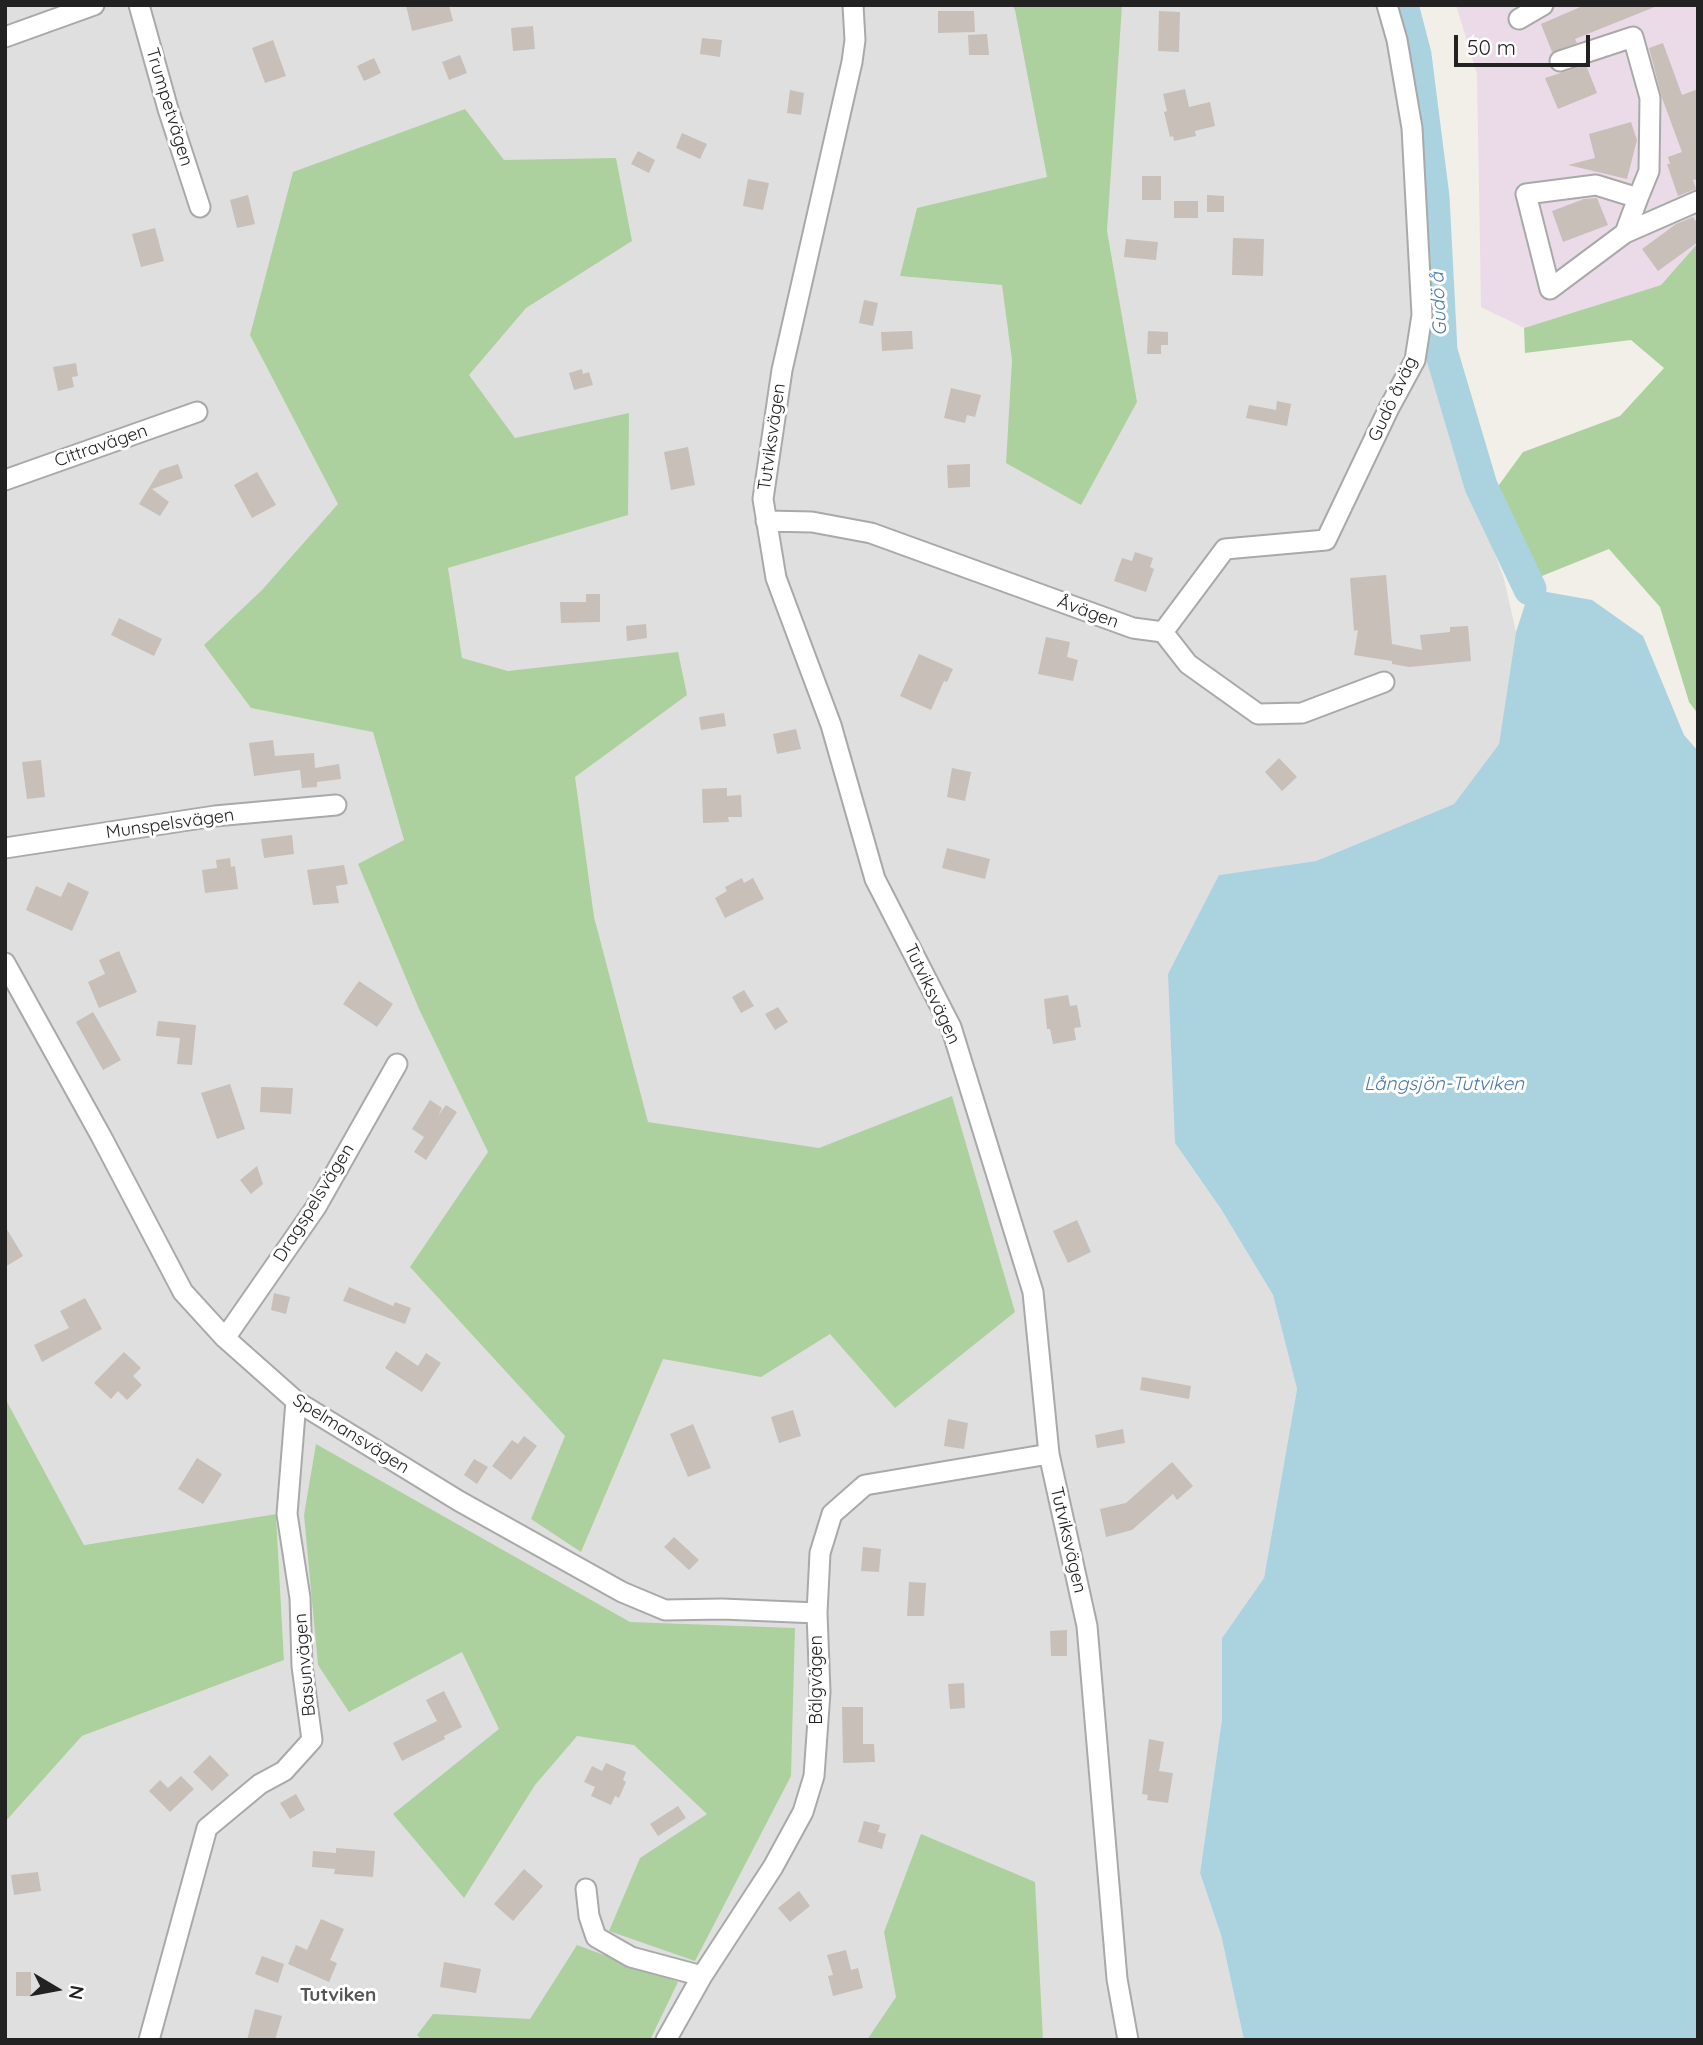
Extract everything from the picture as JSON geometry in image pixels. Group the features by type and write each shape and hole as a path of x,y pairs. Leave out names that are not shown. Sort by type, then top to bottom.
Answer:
{"street":[{"path":"5,37 94,5"},
{"name":"Trumpetvägen","path":"139,5 168,109 200,207"},
{"name":"Tutviksvägen","path":"853,5 855,40 852,62 782,370 763,499 776,578 831,725 875,879 951,1027 1033,1292 1049,1454 1087,1626 1118,1979 1128,2040"},
{"name":"Gudö åväg","path":"1163,632 1225,549 1326,540 1415,360 1422,315 1412,128 1397,40 1387,5"},
{"path":"1519,19 1543,5"},
{"path":"1560,61 1633,37 1650,98 1649,171 1625,233"},
{"path":"1639,198 1596,185 1526,194 1550,289 1625,233 1698,201"},
{"name":"Cittravägen","path":"5,480 197,412"},
{"name":"Åvägen","path":"766,521 812,522 871,533 1133,628 1163,632"},
{"path":"1163,632 1188,664 1258,714 1302,713 1384,682"},
{"name":"Munspelsvägen","path":"5,848 215,816 336,805"},
{"name":"Spelmansvägen","path":"5,962 183,1292 225,1338 296,1401 471,1508 622,1592 665,1610 722,1609 817,1613"},
{"name":"Dragspelsvägen","path":"225,1338 316,1207 397,1064"},
{"name":"Basunvägen","path":"149,2040 207,1828 260,1784 284,1771 312,1740 302,1666 300,1598 288,1514 296,1401"},
{"name":"Bälgvägen","path":"666,2040 702,1976 773,1867 803,1812 814,1776 820,1692 817,1613 820,1553 832,1514 864,1485 1049,1454"},
{"path":"586,1889 589,1916 596,1937 631,1957 702,1976"}],"shaded area":[{"path":"5,5 1392,5 1424,352 1504,579 1516,632 1499,744 1454,804 1316,861 1219,875 1175,1143 1221,1209 1273,1295 1297,1389 1264,1578 1222,1638 1222,1719 1200,1873 1221,1935 1244,2040 5,2040 5,1822 82,1736 284,1660 276,1514 84,1545 5,1398"},
{"path":"1456,5 1698,5 1698,243 1661,285 1524,328 1481,307 1477,74"}],"green space":[{"path":"1012,5 1122,5 1107,231 1137,402 1081,505 1006,463 1012,360 1002,285 900,276 917,208 1047,177"},
{"path":"465,109 504,160 616,158 632,241 526,308 469,375 515,438 629,413 628,515 448,568 462,658 508,671 678,652 687,695 575,777 594,917 648,1122 819,1148 952,1096 1015,1312 895,1408 830,1334 761,1377 663,1359 581,1552 531,1519 565,1436 410,1267 488,1152 419,1009 358,864 404,840 373,732 251,708 204,645 262,590 338,504 250,335 293,172"},
{"path":"1698,243 1698,714 1689,702 1660,607 1609,549 1537,578 1496,489 1523,452 1620,416 1664,368 1631,340 1525,353 1524,328 1661,285"},
{"path":"5,1398 84,1545 276,1514 284,1660 82,1736 5,1822"},
{"path":"316,1444 630,1622 795,1628 791,1776 695,1961 609,1931 640,1858 707,1814 634,1745 577,1736 535,1785 464,1898 393,1814 499,1729 462,1652 349,1712 318,1665 304,1515"},
{"path":"921,1834 1035,1882 1043,2040 867,2040 896,1997 884,1932"},
{"path":"577,1945 678,1982 650,2040 422,2040 417,2035 433,2014 530,2019"}],"water":[{"name":"Långsjön-Tutviken","path":"1530,589 1592,600 1643,636 1684,735 1698,751 1698,2040 1244,2040 1221,1935 1200,1873 1222,1719 1222,1638 1264,1578 1297,1389 1273,1295 1221,1209 1175,1143 1168,974 1219,875 1316,861 1454,804 1499,744 1516,632"}],"building":[{"path":"406,5 449,5 453,21 412,31"},
{"path":"1585,5 1657,6 1575,39 1577,43 1552,52 1541,24"},
{"path":"938,11 974,11 975,32 938,33"},
{"path":"1159,11 1180,12 1179,52 1158,51"},
{"path":"533,26 535,49 513,51 511,28"},
{"path":"987,34 989,55 969,55 968,35"},
{"path":"702,38 722,40 720,57 700,54"},
{"path":"273,40 286,76 265,83 252,48"},
{"path":"1663,43 1682,95 1698,89 1698,179 1693,180 1696,189 1678,196 1667,164 1670,164 1668,157 1682,152 1662,98 1649,48"},
{"path":"460,55 467,73 449,80 442,62"},
{"path":"374,58 381,73 364,81 357,66"},
{"path":"1586,65 1597,93 1558,109 1545,78"},
{"path":"1185,89 1189,107 1210,102 1215,126 1195,131 1196,136 1174,141 1173,136 1170,137 1164,112 1167,111 1163,94"},
{"path":"790,90 804,93 801,115 787,113"},
{"path":"1631,122 1637,140 1627,179 1568,165 1595,158 1589,134"},
{"path":"682,133 707,144 700,159 676,148"},
{"path":"638,151 655,160 649,173 631,164"},
{"path":"1142,176 1161,176 1161,200 1142,200"},
{"path":"748,179 769,183 763,210 743,206"},
{"path":"248,195 255,224 237,228 230,200"},
{"path":"1207,195 1224,196 1224,212 1207,212"},
{"path":"1597,198 1608,225 1563,242 1552,211 1584,199"},
{"path":"1174,201 1198,201 1198,218 1174,218"},
{"path":"1693,217 1698,224 1698,242 1658,271 1642,249 1676,224"},
{"path":"155,228 164,261 141,267 132,234"},
{"path":"1233,238 1264,239 1263,276 1232,275"},
{"path":"1126,239 1158,242 1156,260 1124,257"},
{"path":"864,300 878,303 873,326 859,323"},
{"path":"912,331 913,349 882,351 881,332"},
{"path":"1148,331 1168,332 1168,345 1161,345 1161,354 1147,354"},
{"path":"76,363 78,376 72,377 74,387 58,391 53,367"},
{"path":"582,369 583,374 589,372 593,385 574,390 569,373"},
{"path":"951,388 981,395 975,417 967,415 965,423 944,418"},
{"path":"1277,401 1291,404 1287,426 1246,418 1249,405 1276,410"},
{"path":"688,447 695,485 671,490 664,452"},
{"path":"178,464 183,478 152,489 169,502 160,516 139,504 160,470"},
{"path":"970,464 970,487 948,488 947,465"},
{"path":"257,472 276,505 252,518 234,485"},
{"path":"1135,552 1153,558 1150,567 1154,569 1146,592 1114,581 1122,558 1132,561"},
{"path":"1386,575 1392,644 1422,650 1420,635 1450,632 1450,627 1468,626 1471,661 1409,667 1392,664 1392,661 1354,655 1358,630 1354,631 1350,578"},
{"path":"586,594 600,594 600,622 561,623 560,602 586,602"},
{"path":"119,618 162,639 154,656 111,635"},
{"path":"646,624 647,638 627,641 626,626"},
{"path":"1046,637 1070,642 1067,657 1078,660 1073,681 1038,674"},
{"path":"919,654 953,669 947,682 944,681 931,710 900,696"},
{"path":"724,713 726,726 701,730 699,717"},
{"path":"796,729 801,749 777,754 773,734"},
{"path":"273,740 275,756 314,753 315,768 339,764 341,779 317,782 317,787 302,788 300,770 254,776 249,743"},
{"path":"1279,758 1297,777 1282,791 1265,772"},
{"path":"41,760 45,797 27,799 22,762"},
{"path":"952,768 971,772 965,801 947,797"},
{"path":"727,788 727,796 741,795 742,817 728,817 729,822 703,823 702,789"},
{"path":"292,835 294,854 264,858 261,839"},
{"path":"947,848 990,859 985,879 942,868"},
{"path":"230,858 231,867 235,866 238,889 205,893 202,870 217,868 216,860"},
{"path":"344,865 348,884 336,886 339,903 313,905 307,870"},
{"path":"742,878 744,883 753,878 764,899 725,918 715,898 727,891 725,887"},
{"path":"68,882 89,892 72,931 26,910 36,886 61,897"},
{"path":"119,951 137,992 99,1008 88,982 105,974 99,960"},
{"path":"359,981 393,1004 377,1027 343,1004"},
{"path":"744,990 754,1006 741,1013 732,997"},
{"path":"1068,995 1070,1006 1077,1005 1081,1027 1074,1028 1076,1040 1053,1044 1050,1029 1047,1029 1044,999"},
{"path":"778,1007 788,1022 775,1030 765,1014"},
{"path":"93,1012 121,1060 103,1070 76,1022"},
{"path":"158,1021 196,1025 192,1065 177,1064 180,1038 156,1036"},
{"path":"230,1084 245,1129 217,1139 201,1093"},
{"path":"261,1087 293,1088 291,1114 260,1112"},
{"path":"430,1100 442,1108 438,1116 446,1105 457,1112 426,1160 414,1152 424,1137 412,1129"},
{"path":"257,1166 263,1184 251,1194 240,1180"},
{"path":"1077,1220 1091,1252 1068,1263 1053,1231"},
{"path":"5,1226 23,1256 5,1267"},
{"path":"349,1287 393,1306 395,1302 411,1308 405,1324 343,1301"},
{"path":"274,1293 290,1297 286,1314 271,1310"},
{"path":"85,1298 102,1329 42,1362 34,1345 69,1328 60,1311"},
{"path":"396,1351 418,1366 426,1353 441,1363 422,1392 385,1368"},
{"path":"124,1352 141,1368 133,1376 142,1385 127,1400 118,1391 111,1399 94,1383"},
{"path":"1142,1377 1191,1386 1189,1399 1140,1390"},
{"path":"793,1410 801,1436 779,1443 771,1417"},
{"path":"948,1419 968,1423 964,1449 944,1446"},
{"path":"693,1424 711,1468 688,1477 670,1434"},
{"path":"1123,1429 1125,1443 1097,1448 1095,1435"},
{"path":"524,1436 537,1446 511,1480 492,1466 512,1440 518,1444"},
{"path":"197,1458 222,1474 203,1504 178,1489"},
{"path":"474,1459 488,1467 477,1484 464,1475"},
{"path":"1172,1462 1193,1486 1177,1500 1173,1494 1132,1530 1106,1537 1100,1509 1126,1503"},
{"path":"674,1537 699,1560 689,1570 664,1547"},
{"path":"863,1547 881,1549 879,1572 861,1571"},
{"path":"909,1582 926,1583 924,1616 907,1616"},
{"path":"1067,1630 1067,1656 1051,1656 1050,1631"},
{"path":"964,1683 965,1708 950,1709 948,1684"},
{"path":"444,1691 462,1727 402,1761 393,1743 437,1721 426,1700"},
{"path":"842,1707 863,1707 863,1744 874,1744 875,1762 843,1763"},
{"path":"1149,1739 1164,1742 1159,1771 1173,1773 1168,1803 1147,1800 1148,1795 1142,1794"},
{"path":"210,1755 229,1775 212,1791 193,1772"},
{"path":"606,1763 626,1772 623,1780 626,1782 619,1798 615,1796 611,1805 591,1796 595,1787 584,1782 592,1766 602,1771"},
{"path":"181,1776 194,1789 170,1812 149,1791 160,1780 168,1788"},
{"path":"296,1794 305,1810 290,1819 280,1803"},
{"path":"678,1806 686,1818 658,1836 650,1824"},
{"path":"864,1821 880,1825 878,1832 886,1834 882,1849 858,1842"},
{"path":"336,1848 375,1851 373,1877 334,1874 335,1869 312,1867 313,1851 336,1853"},
{"path":"524,1869 543,1886 513,1921 494,1904"},
{"path":"38,1872 41,1891 14,1895 11,1875"},
{"path":"799,1891 810,1906 790,1922 778,1908"},
{"path":"321,1919 344,1929 330,1960 337,1963 329,1982 288,1964 296,1945 307,1950"},
{"path":"846,1950 851,1970 858,1968 863,1988 833,1996 828,1976 833,1975 827,1955"},
{"path":"262,1956 284,1964 278,1983 255,1974"},
{"path":"444,1962 481,1969 476,1993 440,1987"},
{"path":"16,1972 31,1972 31,1996 16,1996"},
{"path":"255,2009 282,2016 275,2040 247,2040"}],"waterway":[{"name":"Gudö å","path":"1402,5 1415,55 1433,197 1441,351 1481,486 1530,589"}],"district":[{"name":"Tutviken","path":"338,1995"}]}
